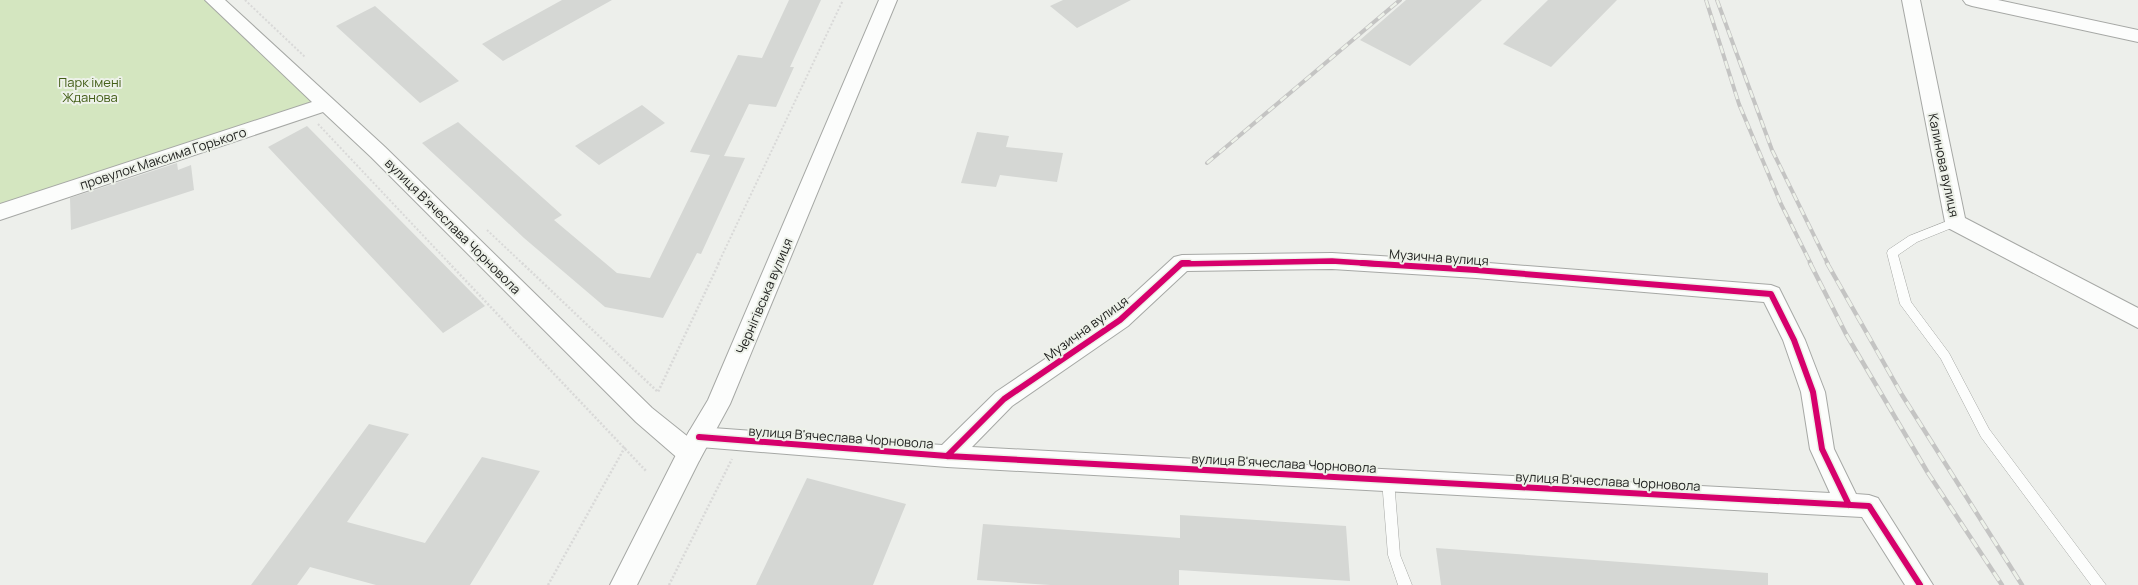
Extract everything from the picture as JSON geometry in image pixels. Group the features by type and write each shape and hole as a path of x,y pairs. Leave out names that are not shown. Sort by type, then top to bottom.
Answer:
{"street":[{"name":"вулиця В'ячеслава Чорновола","path":"214,0 378,152 644,415 694,445 741,440 947,456 1859,505"},
{"name":"Чернігівська вулиця","path":"623,585 694,445 718,404 888,0"},
{"name":"Калинова вулиця","path":"1911,0 1955,222 2138,319"},
{"path":"1972,0 2138,36"},
{"name":"провулок Максима Горького","path":"0,212 326,104"},
{"name":"Музична вулиця","path":"947,456 1004,399 1120,320 1182,263 1332,261 1476,270 1771,294 1794,340 1813,392 1822,449 1859,505"},
{"path":"1859,505 1920,585"}],"lane":[{"path":"1955,222 1914,239 1892,253 1906,304 1945,356 1985,433 2099,585"},
{"path":"1388,480 1394,555 1405,585"}],"path":[{"path":"658,392 843,0"},
{"path":"305,110 648,472"},
{"path":"669,585 741,440"},
{"path":"548,585 625,447"}],"green space":[{"name":"Парк імені Жданова","path":"0,0 215,0 326,104 0,212"}],"building":[{"path":"562,0 612,0 503,61 482,44"},
{"path":"789,0 821,0 790,67 794,67 776,107 749,104 724,156 745,158 701,254 697,253 663,318 605,307 524,238 422,143 458,122 562,215 554,220 617,273 650,278 710,155 690,152 738,55 762,58"},
{"path":"1063,0 1131,0 1077,28 1050,6"},
{"path":"1406,0 1482,0 1410,66 1360,40"},
{"path":"1548,0 1617,0 1551,67 1503,44"},
{"path":"375,6 459,81 420,103 336,26"},
{"path":"642,105 665,123 599,165 575,146"},
{"path":"307,126 485,306 443,333 268,147"},
{"path":"977,132 1009,136 1006,147 1063,153 1057,182 1000,175 996,187 961,183"},
{"path":"177,163 178,170 191,165 194,190 71,230 70,198"},
{"path":"369,424 409,434 347,522 425,543 482,457 540,471 470,585 376,585 310,567 297,585 251,585"},
{"path":"807,478 906,504 873,585 756,585"},
{"path":"1180,515 1346,526 1350,581 1179,570 1179,585 1050,585 977,580 983,524 1180,538"},
{"path":"1436,548 1768,573 1768,585 1441,585"}],"railway":[{"path":"1207,163 1400,0"},
{"path":"1706,0 1739,104 1781,204 1811,264"},
{"path":"1717,0 1772,150 1828,264"},
{"path":"1810,263 1846,334 1928,473 2002,585"},
{"path":"1827,263 1902,395 2022,585"}],"cycle path":[{"path":"947,456 1004,399 1120,320 1182,263 1332,261 1476,270 1771,294 1794,340 1813,392 1822,449 1849,505"},
{"path":"699,437 947,456 1869,506 1920,585"}]}
